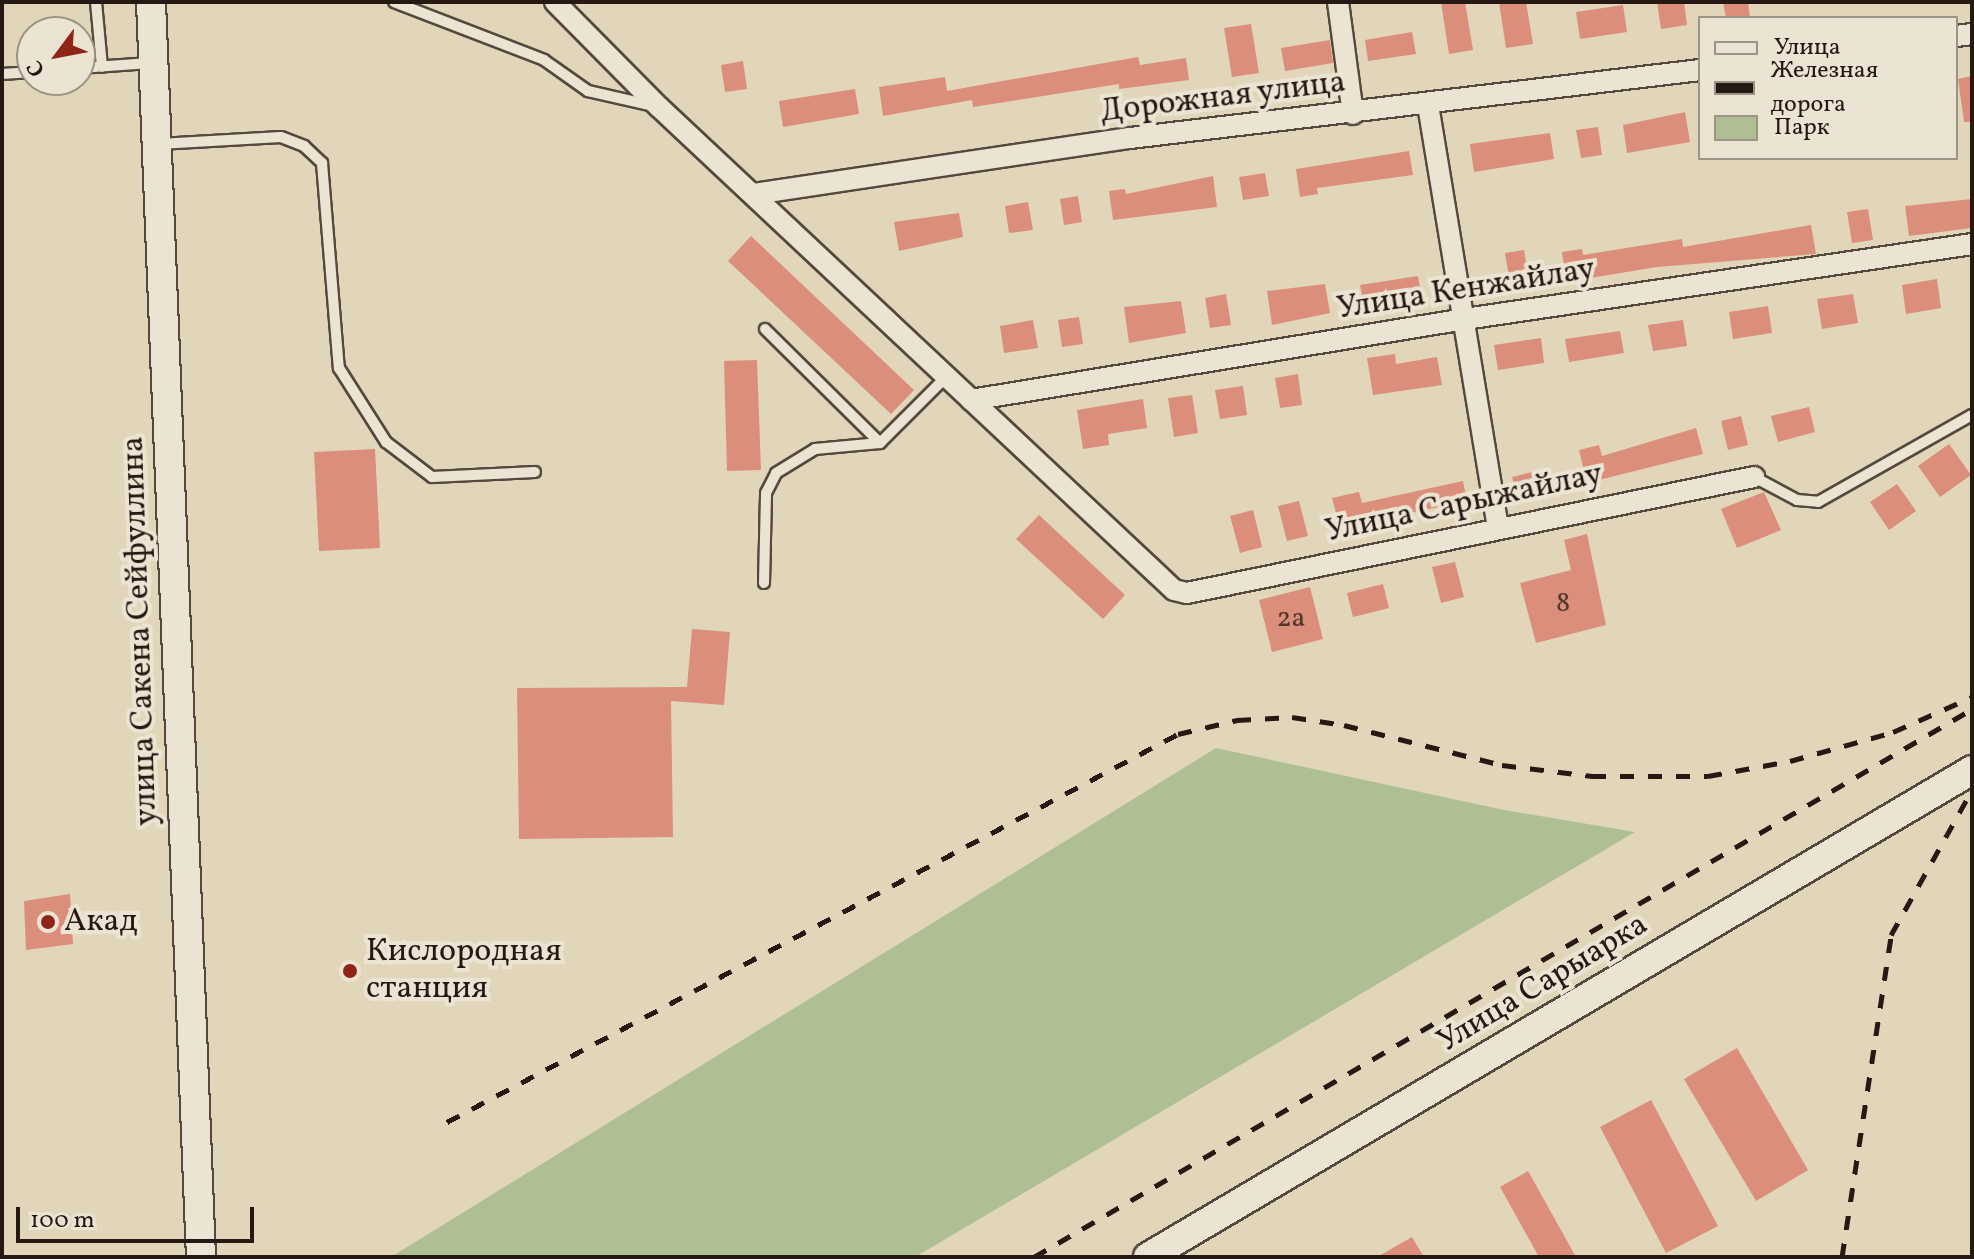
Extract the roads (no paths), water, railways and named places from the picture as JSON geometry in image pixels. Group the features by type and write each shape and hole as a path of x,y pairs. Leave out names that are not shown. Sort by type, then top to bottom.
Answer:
{"street":[{"name":"улица Сакена Сейфуллина","path":"151,2 201,1257"},
{"path":"555,2 659,107 971,400"},
{"path":"1338,2 1353,114"},
{"name":"Дорожная улица","path":"754,194 1130,138 1353,114 1698,70"},
{"path":"1428,105 1498,526"},
{"name":"Улица Кенжайлау","path":"971,400 1465,319 1972,244"},
{"name":"Улица Сарыжайлау","path":"971,400 1161,580 1187,593 1498,526 1754,477"},
{"name":"Улица Сарыарка","path":"1148,1257 1972,770"}],"lane":[{"path":"96,2 102,67"},
{"path":"394,2 544,60 588,91 659,107"},
{"path":"96,67 153,63"},
{"path":"156,144 281,137 304,146 322,163 339,368 386,442 432,477 535,472"},
{"path":"765,329 880,443"},
{"path":"764,583 766,493 776,473 815,449 880,443 946,377"},
{"path":"1754,477 1797,500 1818,502 1972,415"}],"railway":[{"path":"447,1122 1178,734 1237,720 1292,717 1344,725 1502,765 1592,776 1708,776 1790,761 1893,732 1972,697"},
{"path":"1034,1257 1972,709"},
{"path":"1842,1257 1891,935 1972,790"}],"place":[{"name":"Акад","path":"48,922"},
{"name":"Кислородная станция","path":"350,971"}]}
